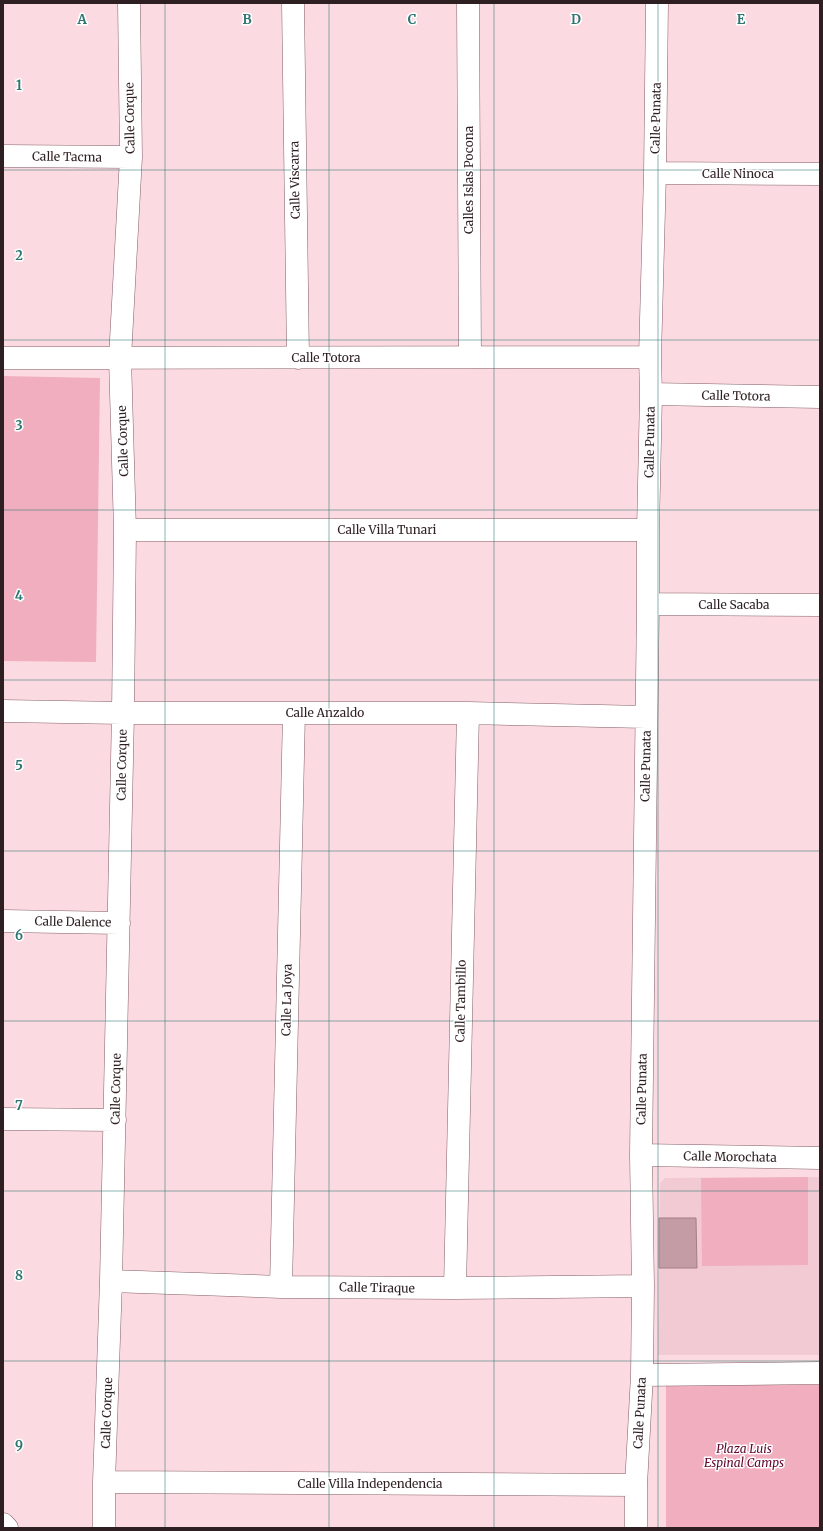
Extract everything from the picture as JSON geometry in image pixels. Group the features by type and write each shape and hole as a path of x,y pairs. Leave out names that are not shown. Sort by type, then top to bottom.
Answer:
{"street":[{"name":"Calle Corque","path":"104,1528 104,1482 115,1120 123,713 125,530 120,358 131,157 129,3"},
{"name":"Calle Viscarra","path":"293,3 298,358"},
{"name":"Calles Islas Pocona","path":"468,3 470,357"},
{"name":"Calle Punata","path":"636,1528 636,1485 642,1375 643,1286 641,1156 648,530 651,394 650,357 655,174 657,3"},
{"name":"Calle Tacma","path":"3,156 131,157"},
{"name":"Calle Ninoca","path":"655,174 820,174"},
{"name":"Calle Totora","path":"3,358 650,357"},
{"name":"Calle Totora","path":"651,394 820,397"},
{"name":"Calle Villa Tunari","path":"125,530 648,530"},
{"name":"Calle Sacaba","path":"648,604 820,606"},
{"name":"Calle Anzaldo","path":"3,711 123,713 468,713 646,717"},
{"name":"Calle La Joya","path":"280,1287 294,713"},
{"name":"Calle Tambillo","path":"455,1288 468,713"},
{"name":"Calle Dalence","path":"3,921 119,923"},
{"path":"3,1120 115,1120"},
{"name":"Calle Morochata","path":"641,1156 820,1158"},
{"name":"Calle Tiraque","path":"111,1281 280,1287 455,1288 643,1286"},
{"path":"642,1375 820,1373"},
{"name":"Calle Villa Independencia","path":"104,1482 636,1485"},
{"path":"3,1524 6,1528"}],"shaded area":[{"path":"820,1177 820,1355 658,1355 660,1183 665,1178"}],"green space":[{"path":"3,376 100,378 96,662 3,661"},
{"path":"808,1177 808,1265 702,1266 701,1178"},
{"name":"Plaza Luis Espinal Camps","path":"666,1381 820,1385 820,1528 666,1528"}],"building":[{"path":"659,1218 696,1218 697,1268 659,1268"}]}
